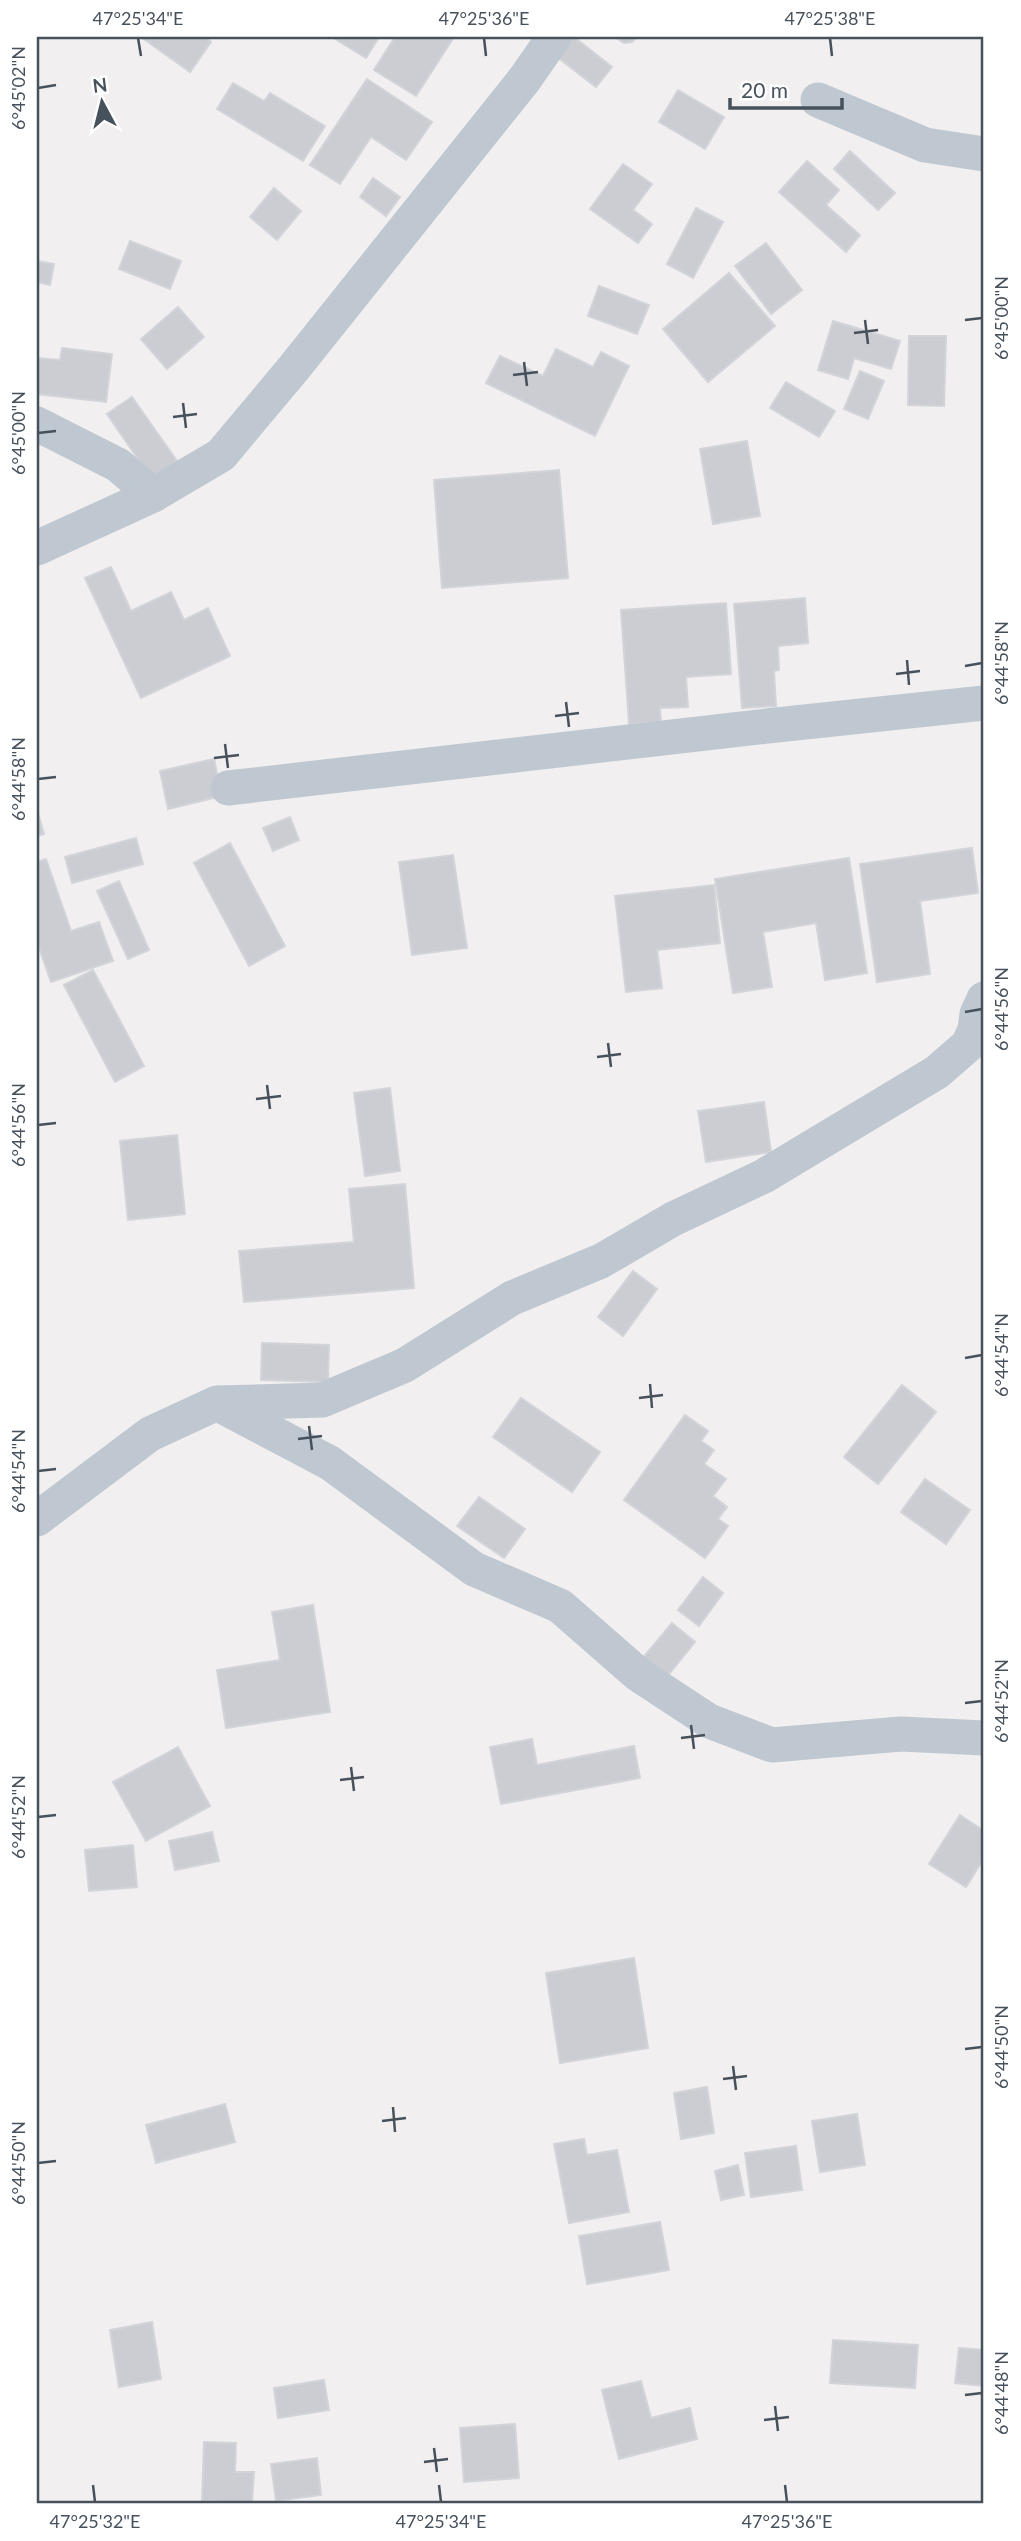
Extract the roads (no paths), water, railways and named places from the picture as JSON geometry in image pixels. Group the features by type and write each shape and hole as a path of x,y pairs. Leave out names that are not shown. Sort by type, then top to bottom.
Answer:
{"street":[{"path":"37,548 153,495 221,455 516,91 554,37"},
{"path":"818,100 925,145 984,154"},
{"path":"37,424 118,466 153,495"},
{"path":"228,788 984,703"},
{"path":"37,1519 150,1434 217,1404 322,1400 405,1365 512,1297 601,1261 673,1219 764,1176 937,1072 968,1045 975,1030 976,1014 984,999"},
{"path":"217,1404 330,1463 474,1569 560,1606 639,1675 709,1721 772,1745 901,1734 984,1738"}]}
